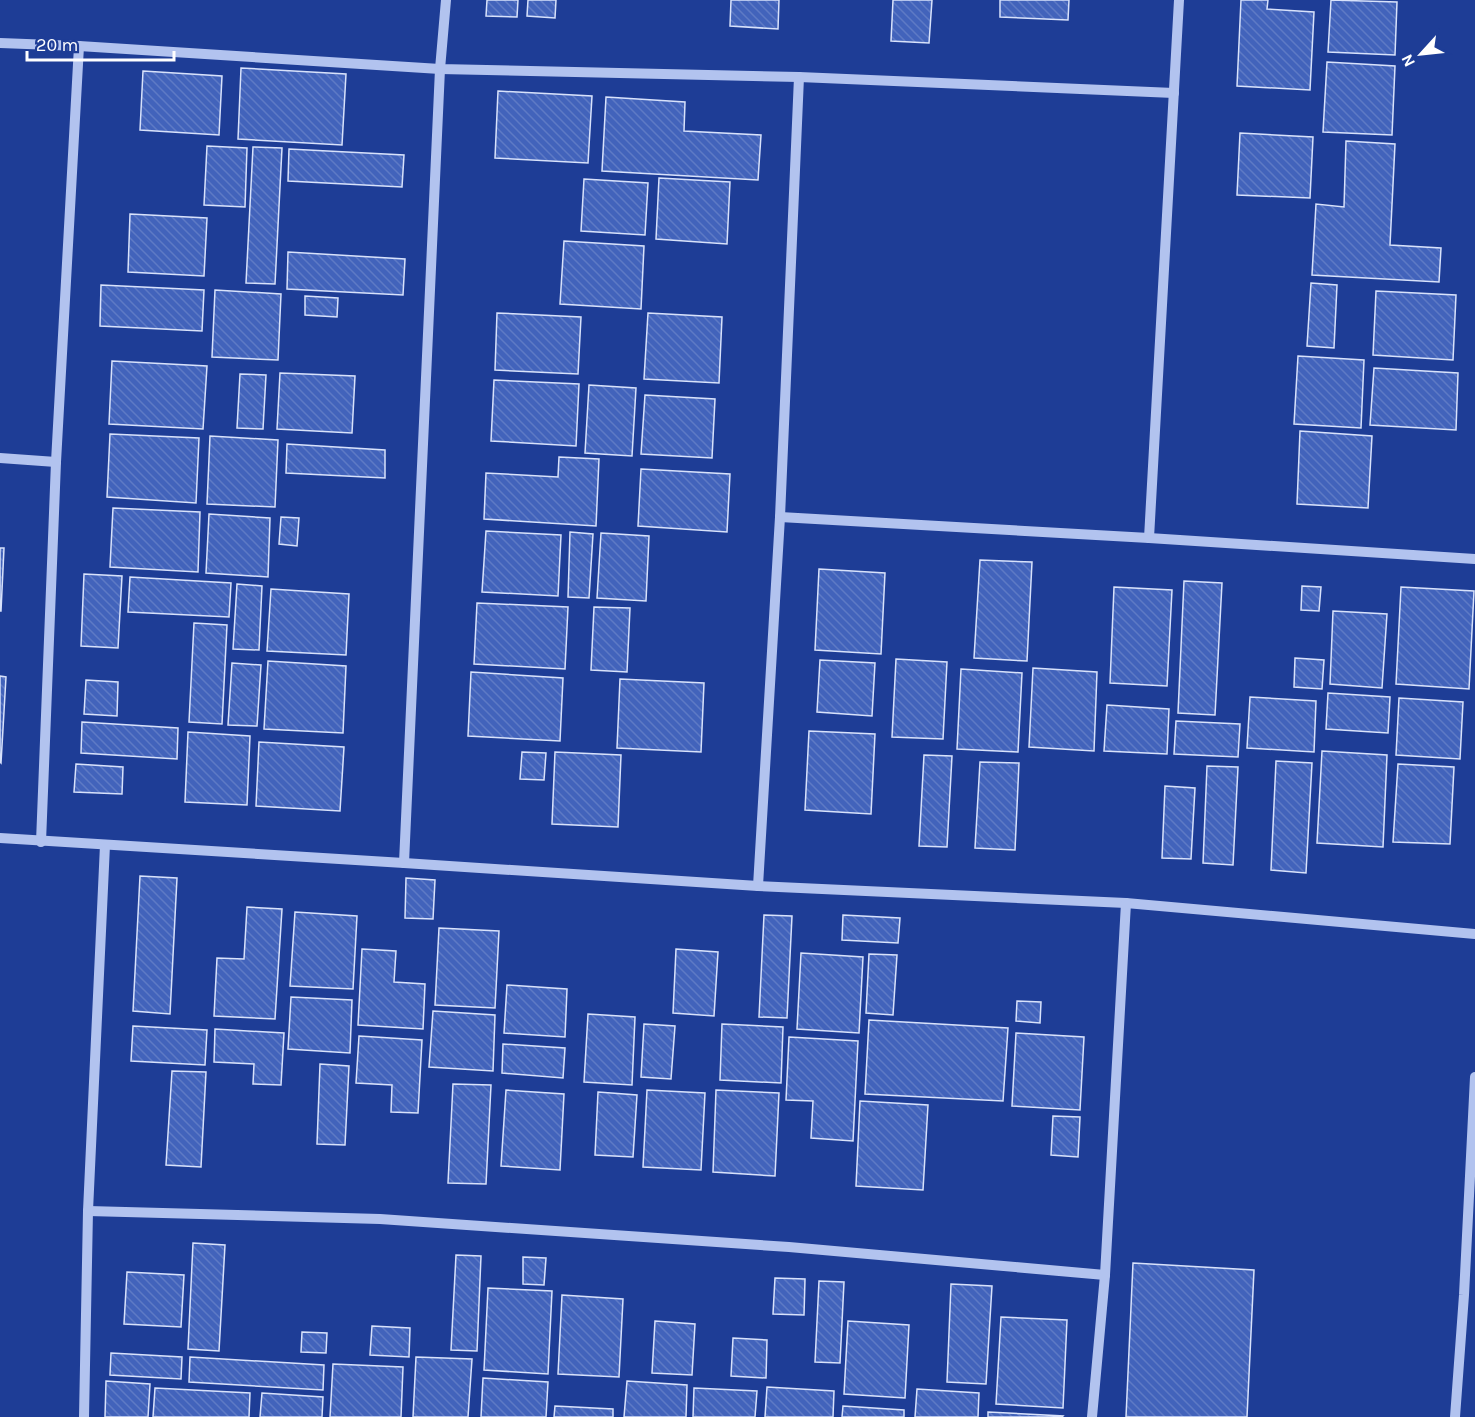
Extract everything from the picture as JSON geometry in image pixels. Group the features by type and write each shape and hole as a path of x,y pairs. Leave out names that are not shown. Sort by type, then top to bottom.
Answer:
{"street":[{"path":"404,862 440,69 446,0"},
{"path":"1149,538 1179,0"},
{"path":"0,43 440,69 799,77 1174,93"},
{"path":"41,842 56,462 79,46"},
{"path":"758,886 780,517 799,77"},
{"path":"0,458 56,462"},
{"path":"780,517 1475,559"},
{"path":"0,838 758,886 1126,903 1475,934"},
{"path":"84,1417 88,1211 105,845"},
{"path":"1092,1417 1105,1275 1126,903"},
{"path":"1455,1417 1469,1296 1475,1077"},
{"path":"88,1211 380,1219 789,1247 1105,1275"}],"building":[{"path":"487,0 518,0 517,17 486,16"},
{"path":"528,0 556,0 555,18 527,16"},
{"path":"731,0 779,0 778,29 730,26"},
{"path":"893,0 932,0 929,43 891,41"},
{"path":"1000,0 1069,0 1068,20 1000,17"},
{"path":"1241,0 1268,0 1267,9 1314,12 1310,90 1237,86"},
{"path":"1331,0 1397,2 1395,55 1328,52"},
{"path":"1327,62 1395,66 1392,135 1323,132"},
{"path":"241,68 346,74 342,145 238,139"},
{"path":"143,71 222,76 219,135 140,130"},
{"path":"498,91 592,96 588,163 495,158"},
{"path":"606,97 685,102 684,131 761,135 758,180 602,171"},
{"path":"1240,133 1313,137 1310,198 1237,195"},
{"path":"1346,141 1395,144 1390,245 1441,248 1439,282 1312,275 1316,204 1344,207"},
{"path":"207,146 247,148 245,207 204,205"},
{"path":"253,147 282,148 275,284 246,283"},
{"path":"289,149 404,155 402,187 288,181"},
{"path":"659,178 730,182 727,244 656,239"},
{"path":"584,179 648,183 645,235 581,231"},
{"path":"130,214 207,218 204,276 128,272"},
{"path":"564,241 644,246 641,309 560,304"},
{"path":"288,252 405,259 403,295 287,289"},
{"path":"1311,283 1337,285 1334,348 1307,346"},
{"path":"101,285 204,290 202,331 100,326"},
{"path":"215,290 281,294 278,360 212,357"},
{"path":"1376,291 1456,295 1453,360 1373,355"},
{"path":"305,296 338,298 337,317 305,315"},
{"path":"497,313 581,317 578,374 495,370"},
{"path":"648,313 722,317 719,383 644,379"},
{"path":"1298,356 1364,360 1361,428 1294,424"},
{"path":"112,361 207,366 203,429 109,424"},
{"path":"1374,368 1458,373 1456,430 1370,425"},
{"path":"280,373 355,376 352,433 277,429"},
{"path":"240,374 266,375 263,429 237,428"},
{"path":"494,380 579,384 576,446 491,441"},
{"path":"589,385 636,388 632,456 585,453"},
{"path":"645,395 715,399 712,458 641,454"},
{"path":"1300,431 1372,436 1368,508 1297,504"},
{"path":"110,434 199,438 196,503 107,497"},
{"path":"210,436 278,440 275,507 207,504"},
{"path":"287,444 385,450 385,478 286,473"},
{"path":"559,457 599,459 596,526 484,519 486,473 558,477"},
{"path":"641,469 730,474 727,532 638,526"},
{"path":"113,508 200,512 198,572 110,567"},
{"path":"209,514 270,518 268,577 206,573"},
{"path":"281,517 299,518 297,546 279,544"},
{"path":"486,531 561,535 558,596 482,592"},
{"path":"570,532 593,534 589,598 568,597"},
{"path":"601,533 649,536 646,601 597,598"},
{"path":"0,548 4,548 1,611 0,611"},
{"path":"980,560 1032,562 1027,661 974,658"},
{"path":"819,569 885,573 881,654 815,650"},
{"path":"84,574 122,576 118,648 81,646"},
{"path":"130,577 231,583 229,617 128,612"},
{"path":"1184,581 1222,583 1215,715 1178,713"},
{"path":"237,584 262,586 259,650 233,649"},
{"path":"1302,586 1321,587 1319,611 1301,610"},
{"path":"1114,587 1172,590 1167,686 1110,683"},
{"path":"1401,587 1474,591 1469,689 1396,684"},
{"path":"271,589 349,594 346,655 267,651"},
{"path":"477,603 568,607 565,669 474,664"},
{"path":"594,607 630,608 627,672 591,670"},
{"path":"1333,611 1387,614 1382,688 1330,684"},
{"path":"194,623 227,625 222,724 189,722"},
{"path":"1295,658 1324,660 1322,689 1294,687"},
{"path":"896,659 947,662 943,739 892,737"},
{"path":"820,660 875,663 872,716 817,712"},
{"path":"268,661 346,666 343,733 264,729"},
{"path":"232,663 261,665 257,726 228,725"},
{"path":"1033,668 1097,672 1094,751 1029,747"},
{"path":"961,669 1022,673 1018,752 957,749"},
{"path":"471,672 563,678 560,741 468,736"},
{"path":"0,676 6,677 1,763 0,762"},
{"path":"620,679 704,683 701,752 617,748"},
{"path":"86,680 118,682 117,716 84,714"},
{"path":"1328,693 1390,697 1388,733 1326,729"},
{"path":"1250,697 1316,701 1314,752 1247,748"},
{"path":"1399,698 1463,702 1460,759 1396,755"},
{"path":"1107,705 1169,709 1167,754 1104,751"},
{"path":"1176,721 1240,724 1238,757 1174,754"},
{"path":"82,722 178,728 177,759 81,753"},
{"path":"809,731 875,734 871,814 805,810"},
{"path":"188,732 250,736 247,805 185,802"},
{"path":"259,742 344,747 340,811 256,806"},
{"path":"1322,751 1387,755 1383,847 1317,843"},
{"path":"522,752 546,753 544,780 520,779"},
{"path":"555,752 621,755 618,827 552,824"},
{"path":"924,755 952,756 947,847 919,846"},
{"path":"1276,761 1312,763 1306,873 1271,870"},
{"path":"980,762 1019,763 1015,850 975,848"},
{"path":"76,764 123,767 122,794 74,792"},
{"path":"1398,764 1454,767 1450,844 1393,842"},
{"path":"1207,766 1238,767 1233,865 1203,863"},
{"path":"1165,786 1195,788 1191,859 1162,858"},
{"path":"140,876 177,878 170,1014 133,1011"},
{"path":"406,878 435,880 433,919 405,918"},
{"path":"247,907 282,909 275,1019 214,1016 217,958 244,959"},
{"path":"295,912 357,916 353,989 290,986"},
{"path":"764,915 792,916 787,1018 759,1017"},
{"path":"843,915 900,918 898,943 842,940"},
{"path":"439,928 499,931 495,1008 435,1005"},
{"path":"362,949 396,951 394,982 425,984 423,1029 358,1025"},
{"path":"676,949 718,952 714,1016 673,1013"},
{"path":"801,953 863,957 859,1033 797,1029"},
{"path":"869,954 897,955 893,1015 866,1013"},
{"path":"507,985 567,989 565,1037 504,1033"},
{"path":"291,997 352,1000 350,1053 288,1049"},
{"path":"1017,1001 1041,1002 1040,1023 1016,1021"},
{"path":"433,1011 495,1015 493,1071 429,1067"},
{"path":"588,1014 635,1017 632,1085 584,1082"},
{"path":"869,1020 1008,1028 1003,1101 865,1094"},
{"path":"644,1024 675,1026 671,1079 641,1077"},
{"path":"722,1024 783,1027 781,1083 720,1080"},
{"path":"133,1026 207,1030 205,1065 131,1061"},
{"path":"215,1029 284,1033 281,1085 253,1084 254,1064 214,1062"},
{"path":"1016,1033 1084,1037 1080,1110 1012,1106"},
{"path":"359,1036 422,1040 418,1113 391,1112 392,1085 356,1083"},
{"path":"789,1037 858,1041 853,1141 811,1138 813,1101 786,1100"},
{"path":"503,1044 565,1048 563,1078 502,1073"},
{"path":"320,1064 349,1066 345,1145 317,1144"},
{"path":"172,1071 206,1072 201,1167 166,1165"},
{"path":"453,1084 491,1085 486,1184 448,1183"},
{"path":"506,1090 564,1094 560,1170 501,1166"},
{"path":"647,1090 705,1093 701,1170 643,1167"},
{"path":"716,1090 779,1093 775,1176 713,1172"},
{"path":"598,1092 637,1095 633,1157 595,1155"},
{"path":"860,1101 928,1105 923,1190 856,1186"},
{"path":"1053,1116 1080,1117 1078,1157 1051,1155"},
{"path":"193,1243 225,1245 219,1351 188,1349"},
{"path":"456,1255 481,1256 477,1351 451,1350"},
{"path":"523,1257 546,1258 544,1285 523,1284"},
{"path":"1133,1263 1254,1270 1247,1417 1126,1417"},
{"path":"127,1272 184,1275 181,1327 124,1324"},
{"path":"775,1278 805,1279 804,1315 773,1314"},
{"path":"819,1281 844,1282 840,1363 815,1362"},
{"path":"951,1284 992,1286 986,1384 947,1382"},
{"path":"488,1288 552,1291 548,1374 484,1370"},
{"path":"562,1295 623,1299 619,1377 558,1374"},
{"path":"1001,1317 1067,1320 1063,1408 996,1404"},
{"path":"655,1321 695,1324 692,1375 652,1373"},
{"path":"848,1321 909,1325 905,1398 844,1394"},
{"path":"372,1326 410,1328 409,1357 370,1355"},
{"path":"302,1332 327,1333 326,1353 301,1352"},
{"path":"733,1338 767,1340 766,1378 731,1376"},
{"path":"111,1353 182,1357 181,1379 110,1375"},
{"path":"190,1357 324,1365 323,1390 189,1382"},
{"path":"416,1357 472,1359 468,1417 413,1417"},
{"path":"333,1364 403,1367 401,1417 330,1417"},
{"path":"483,1378 548,1382 546,1417 481,1417"},
{"path":"106,1381 150,1384 148,1417 105,1417"},
{"path":"627,1381 687,1385 686,1417 624,1417"},
{"path":"767,1387 834,1391 833,1417 765,1417"},
{"path":"155,1388 250,1393 249,1417 153,1417"},
{"path":"694,1388 757,1391 755,1417 693,1417"},
{"path":"917,1389 979,1393 978,1417 915,1417"},
{"path":"262,1393 323,1397 322,1417 260,1417"},
{"path":"555,1406 613,1409 613,1417 554,1417"},
{"path":"843,1406 904,1410 904,1417 842,1417"},
{"path":"988,1412 1063,1416 988,1417"}]}
